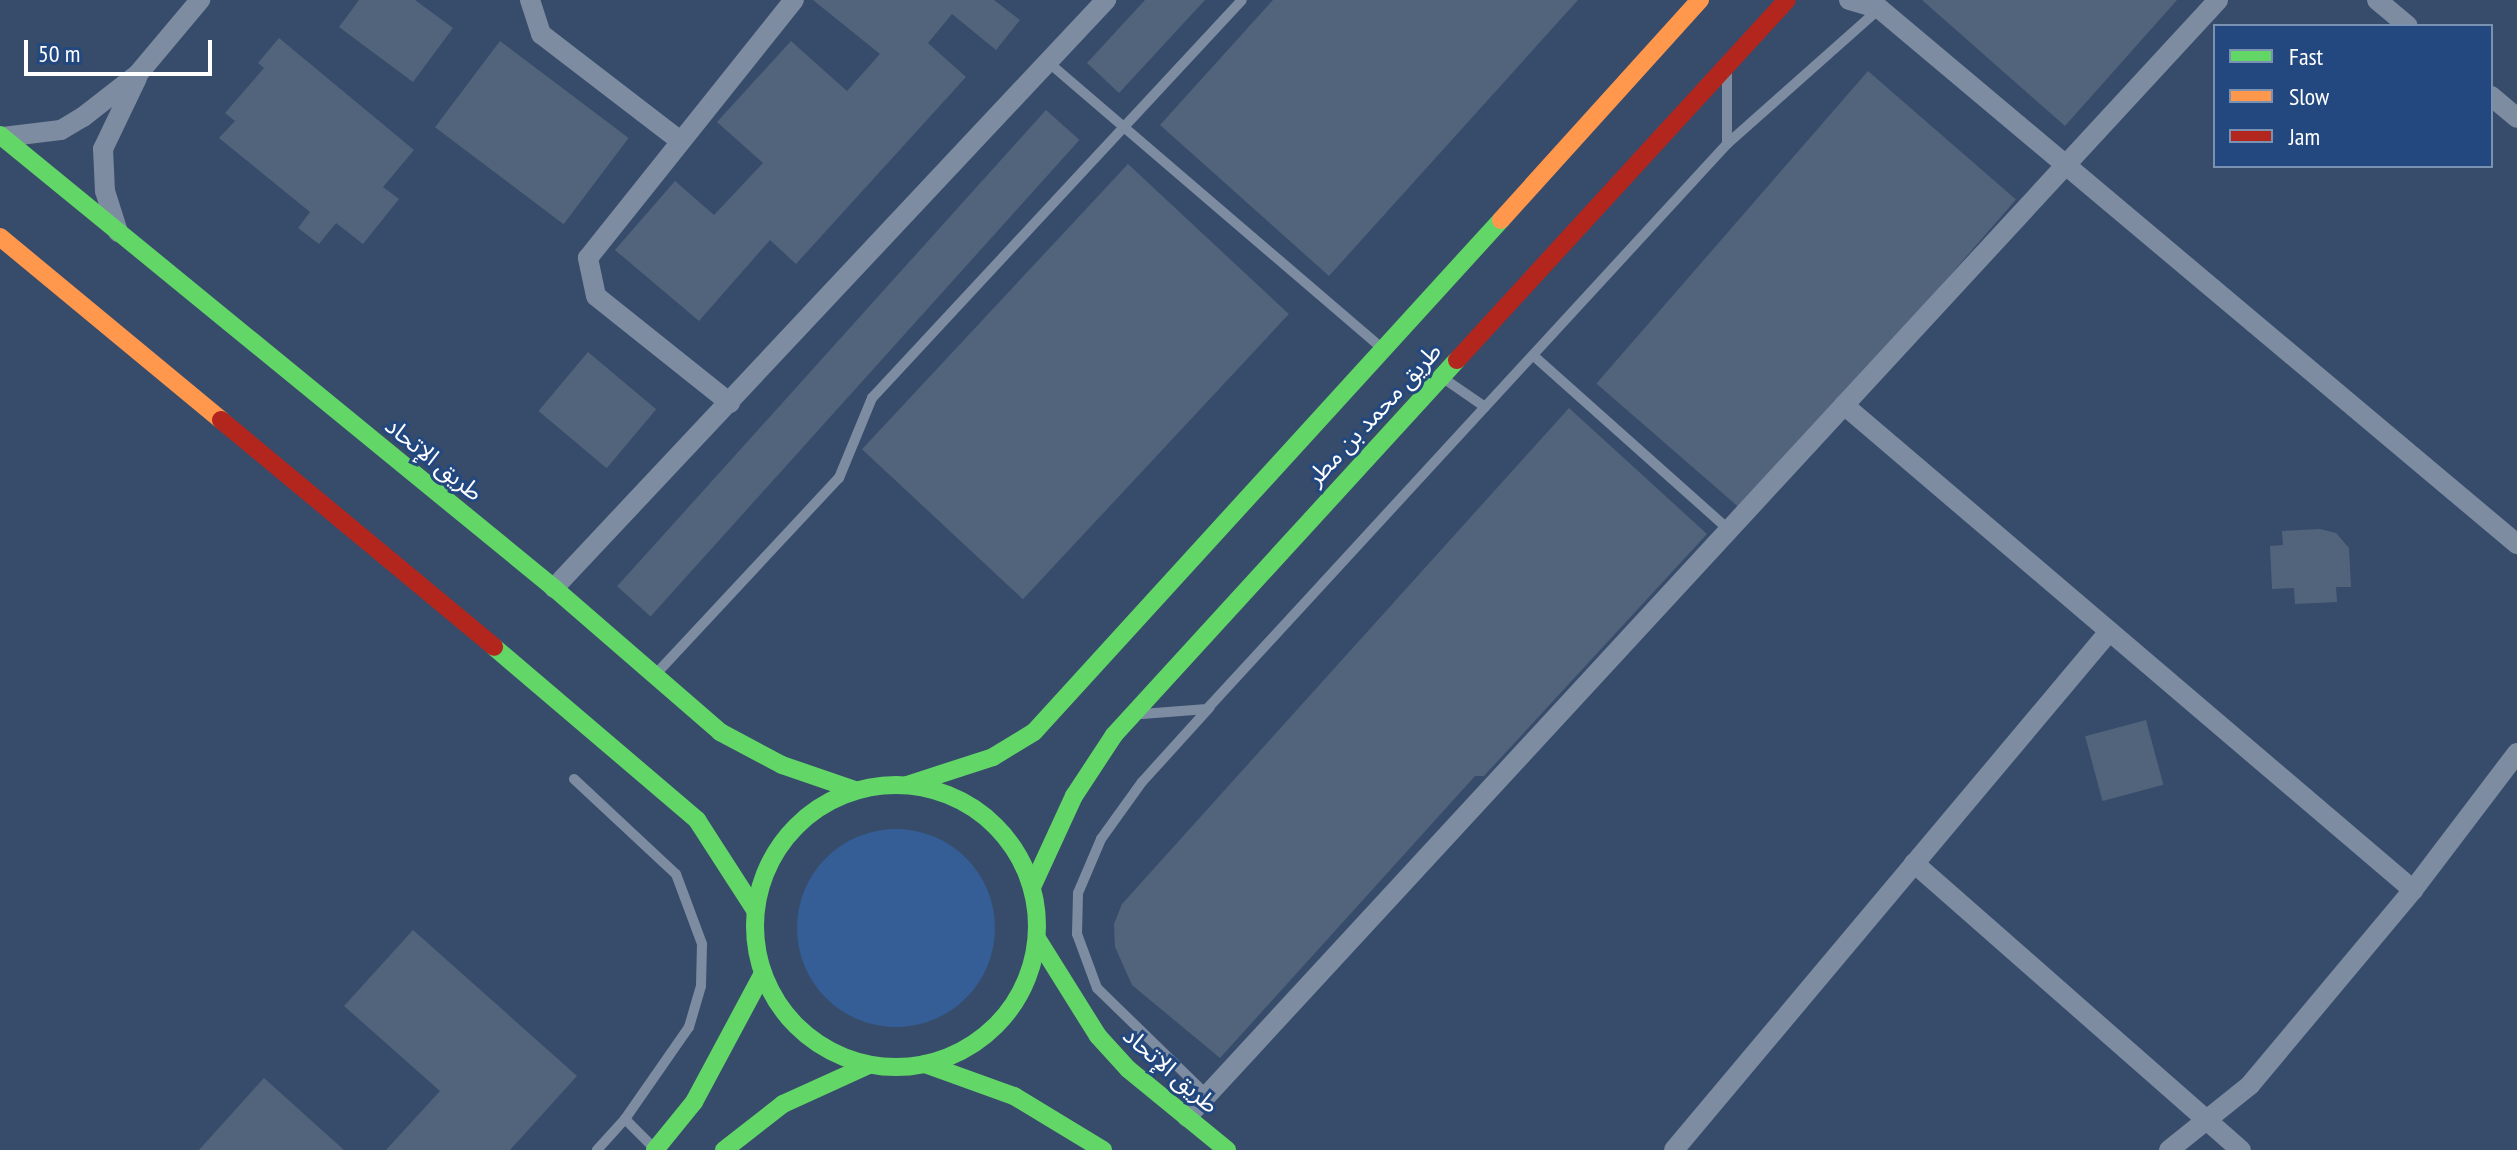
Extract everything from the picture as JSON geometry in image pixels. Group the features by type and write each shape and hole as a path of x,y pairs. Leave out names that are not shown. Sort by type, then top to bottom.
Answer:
{"street":[{"path":"1,136 61,130 138,74 200,0"},
{"path":"530,0 541,34 678,139"},
{"path":"730,403 596,296 588,276 588,258 595,244 678,139 794,0"},
{"path":"554,588 1106,0"},
{"name":"طريق محمد بن مطر","path":"907,785 993,757 1034,732 1700,0"},
{"name":"طريق محمد بن مطر","path":"1033,885 1085,777 1132,714 1787,0"},
{"path":"1849,0 1880,4 2064,166 2513,532"},
{"path":"1187,1117 2218,0"},
{"path":"2377,0 2406,24"},
{"path":"118,232 105,191 103,149 138,74"},
{"path":"2493,98 2517,118"},
{"name":"طريق اﻹتحاد","path":"1,136 554,588 720,732 782,765 855,790"},
{"path":"0,237 675,798 697,820 755,910"},
{"path":"1844,405 2413,890"},
{"path":"1674,1150 2108,633"},
{"path":"2169,1150 2250,1085 2413,890 2517,753"},
{"path":"907,785 941,791 972,806 1005,836 1033,885 1038,940 1019,997 1002,1021 953,1055 925,1064 869,1065 815,1043 793,1024 762,975 755,910 762,878 791,832 825,803 855,790 907,785"},
{"path":"1914,863 2241,1150"},
{"name":"طريق اﻹتحاد","path":"1038,940 1092,1029 1128,1069 1227,1150"},
{"path":"655,1150 694,1102 762,975"},
{"path":"925,1064 1014,1096 1103,1150"},
{"path":"724,1150 783,1104 869,1065"}],"lane":[{"path":"653,676 839,478 872,398 1242,0"},
{"path":"1207,1095 1097,988 1077,934 1078,893 1101,839 1142,782 1485,407 1535,357 1727,144 1880,4"},
{"path":"1048,62 1382,347"},
{"path":"1727,66 1727,144"},
{"path":"1535,357 1729,530"},
{"path":"1441,377 1485,407"},
{"path":"1132,714 1207,709 1226,689"},
{"path":"574,779 676,874 697,919 702,944 701,986 689,1027 625,1119 597,1150"},
{"path":"625,1119 655,1150"}],"shaded area":[{"path":"896,829 934,837 966,858 987,890 995,928 987,966 966,998 934,1019 896,1027 858,1019 826,998 805,966 797,928 805,890 826,858 858,837"}],"building":[{"path":"359,0 415,0 453,28 413,82 339,27"},
{"path":"813,0 994,0 1020,20 996,50 952,14 928,43 966,77 796,264 770,240 699,321 615,250 675,181 714,215 763,163 717,122 791,41 847,91 880,54"},
{"path":"1145,0 1205,0 1119,93 1087,63"},
{"path":"1273,0 1578,0 1329,276 1160,125"},
{"path":"1922,0 2177,0 2065,126"},
{"path":"279,38 414,150 383,187 399,199 363,244 336,223 319,244 298,228 310,212 219,138 235,121 225,113 264,68 258,63"},
{"path":"500,41 629,138 564,224 435,127"},
{"path":"1868,71 2016,200 1744,512 1596,383"},
{"path":"1046,110 1079,140 651,616 617,586"},
{"path":"1128,164 1289,314 1023,599 862,449"},
{"path":"588,352 656,409 607,468 539,411"},
{"path":"1569,408 1707,534 1484,776 1475,776 1220,1058 1132,985 1115,947 1114,924 1122,904"},
{"path":"2320,529 2336,533 2349,548 2351,587 2336,587 2337,602 2295,604 2294,588 2272,589 2270,546 2283,545 2282,531"},
{"path":"2146,720 2163,785 2102,801 2085,736"},
{"path":"413,930 577,1076 510,1150 386,1150 440,1091 344,1006"},
{"path":"264,1078 344,1150 199,1150"}],"traffic: fast":[{"path":"0,135 554,588 720,732 782,765 855,790"},
{"path":"907,785 993,757 1034,732 1501,220"},
{"path":"1033,885 1074,796 1114,735 1457,360"},
{"path":"494,647 697,820 755,910"},
{"path":"910,785 963,801 996,826 1014,847 1027,872 1035,898 1037,926 1035,954 1027,980 1014,1005 996,1026 975,1044 950,1057 924,1065 882,1067 829,1051 806,1035 787,1016 771,993 757,954 755,912 771,859 787,836 806,817 829,801 868,787 910,785"},
{"path":"1038,940 1098,1036 1128,1069 1227,1150"},
{"path":"655,1150 694,1102 762,975"},
{"path":"925,1064 1014,1096 1103,1150"},
{"path":"724,1150 783,1104 869,1065"}],"traffic: slow":[{"path":"1501,220 1700,0"},
{"path":"0,237 221,420"}],"traffic: jam":[{"path":"1457,360 1787,0"},
{"path":"221,420 494,647"}]}
